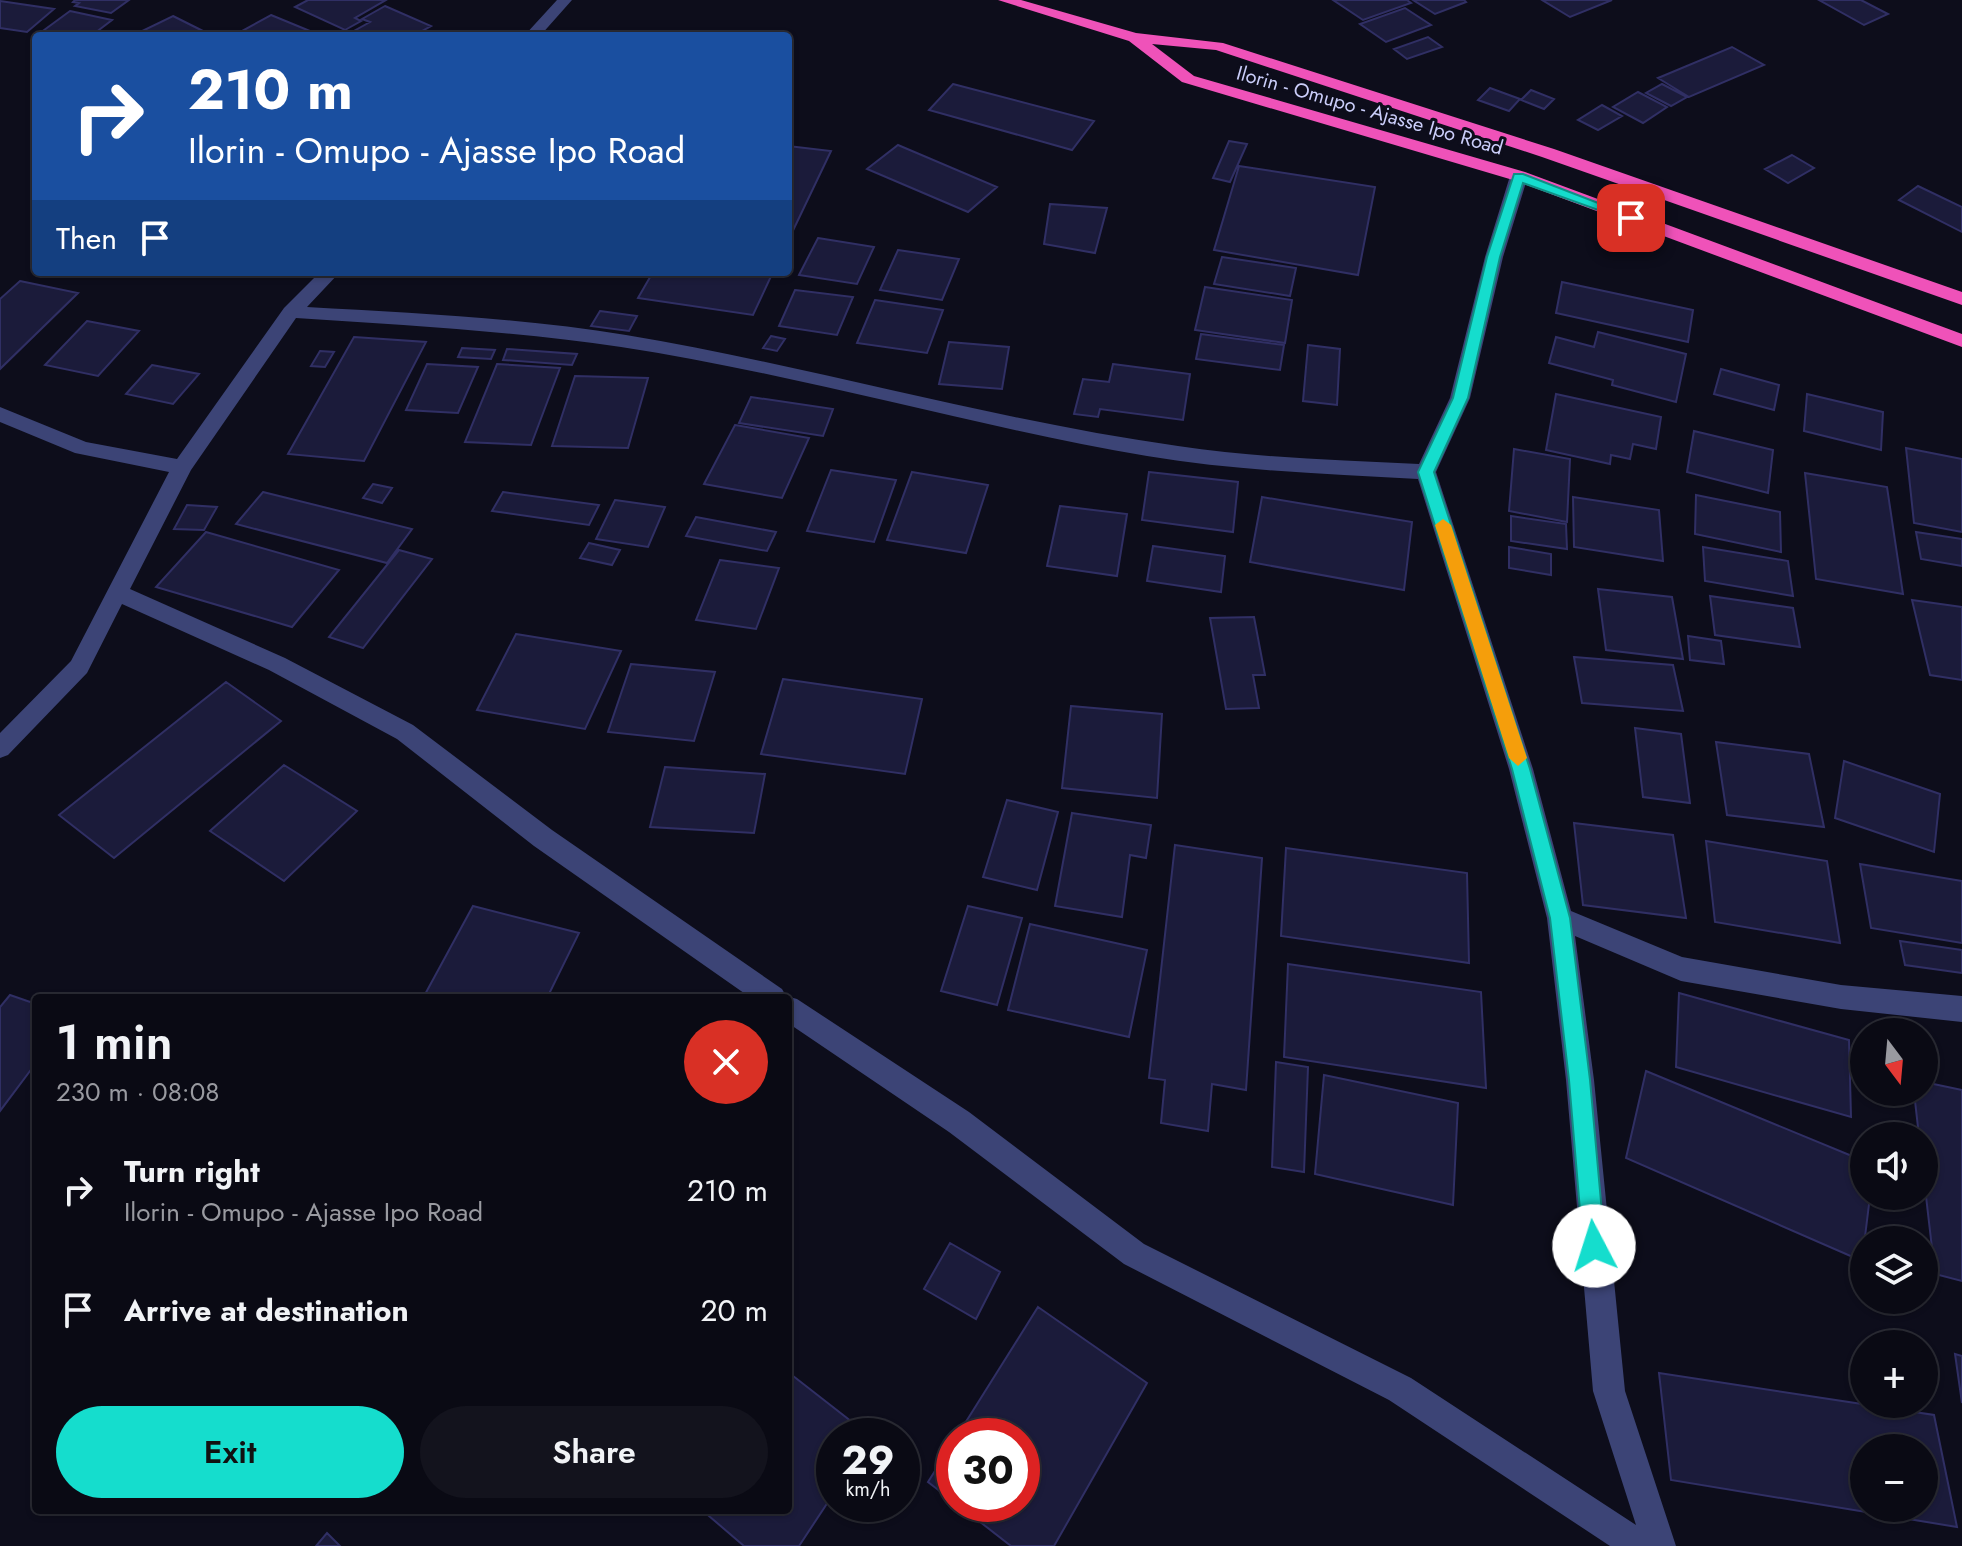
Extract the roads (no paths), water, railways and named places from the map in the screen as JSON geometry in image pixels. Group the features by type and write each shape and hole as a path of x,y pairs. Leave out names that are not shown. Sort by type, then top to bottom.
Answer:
{"highway":[{"name":"Ilorin - Omupo - Ajasse Ipo Road","path":"1005,0 1135,38 1218,46 1548,153 1962,299"},
{"name":"Ilorin - Omupo - Ajasse Ipo Road","path":"1135,38 1188,79 1519,176 1962,341"}],"street":[{"path":"536,32 565,0"},
{"path":"1519,176 1494,257 1460,398 1426,472 1521,769 1560,918 1580,1080 1609,1391 1659,1546"},
{"path":"0,748 79,667 182,467 291,312 327,276"},
{"path":"291,312 505,326 623,341 881,391 1145,449 1240,460 1426,472"},
{"path":"0,414 82,448 182,467"},
{"path":"118,593 277,664 405,732 543,838 767,994"},
{"path":"1560,918 1681,969 1841,997 1962,1009"},
{"path":"792,1011 959,1122 1134,1254 1400,1389 1639,1546"}]}
